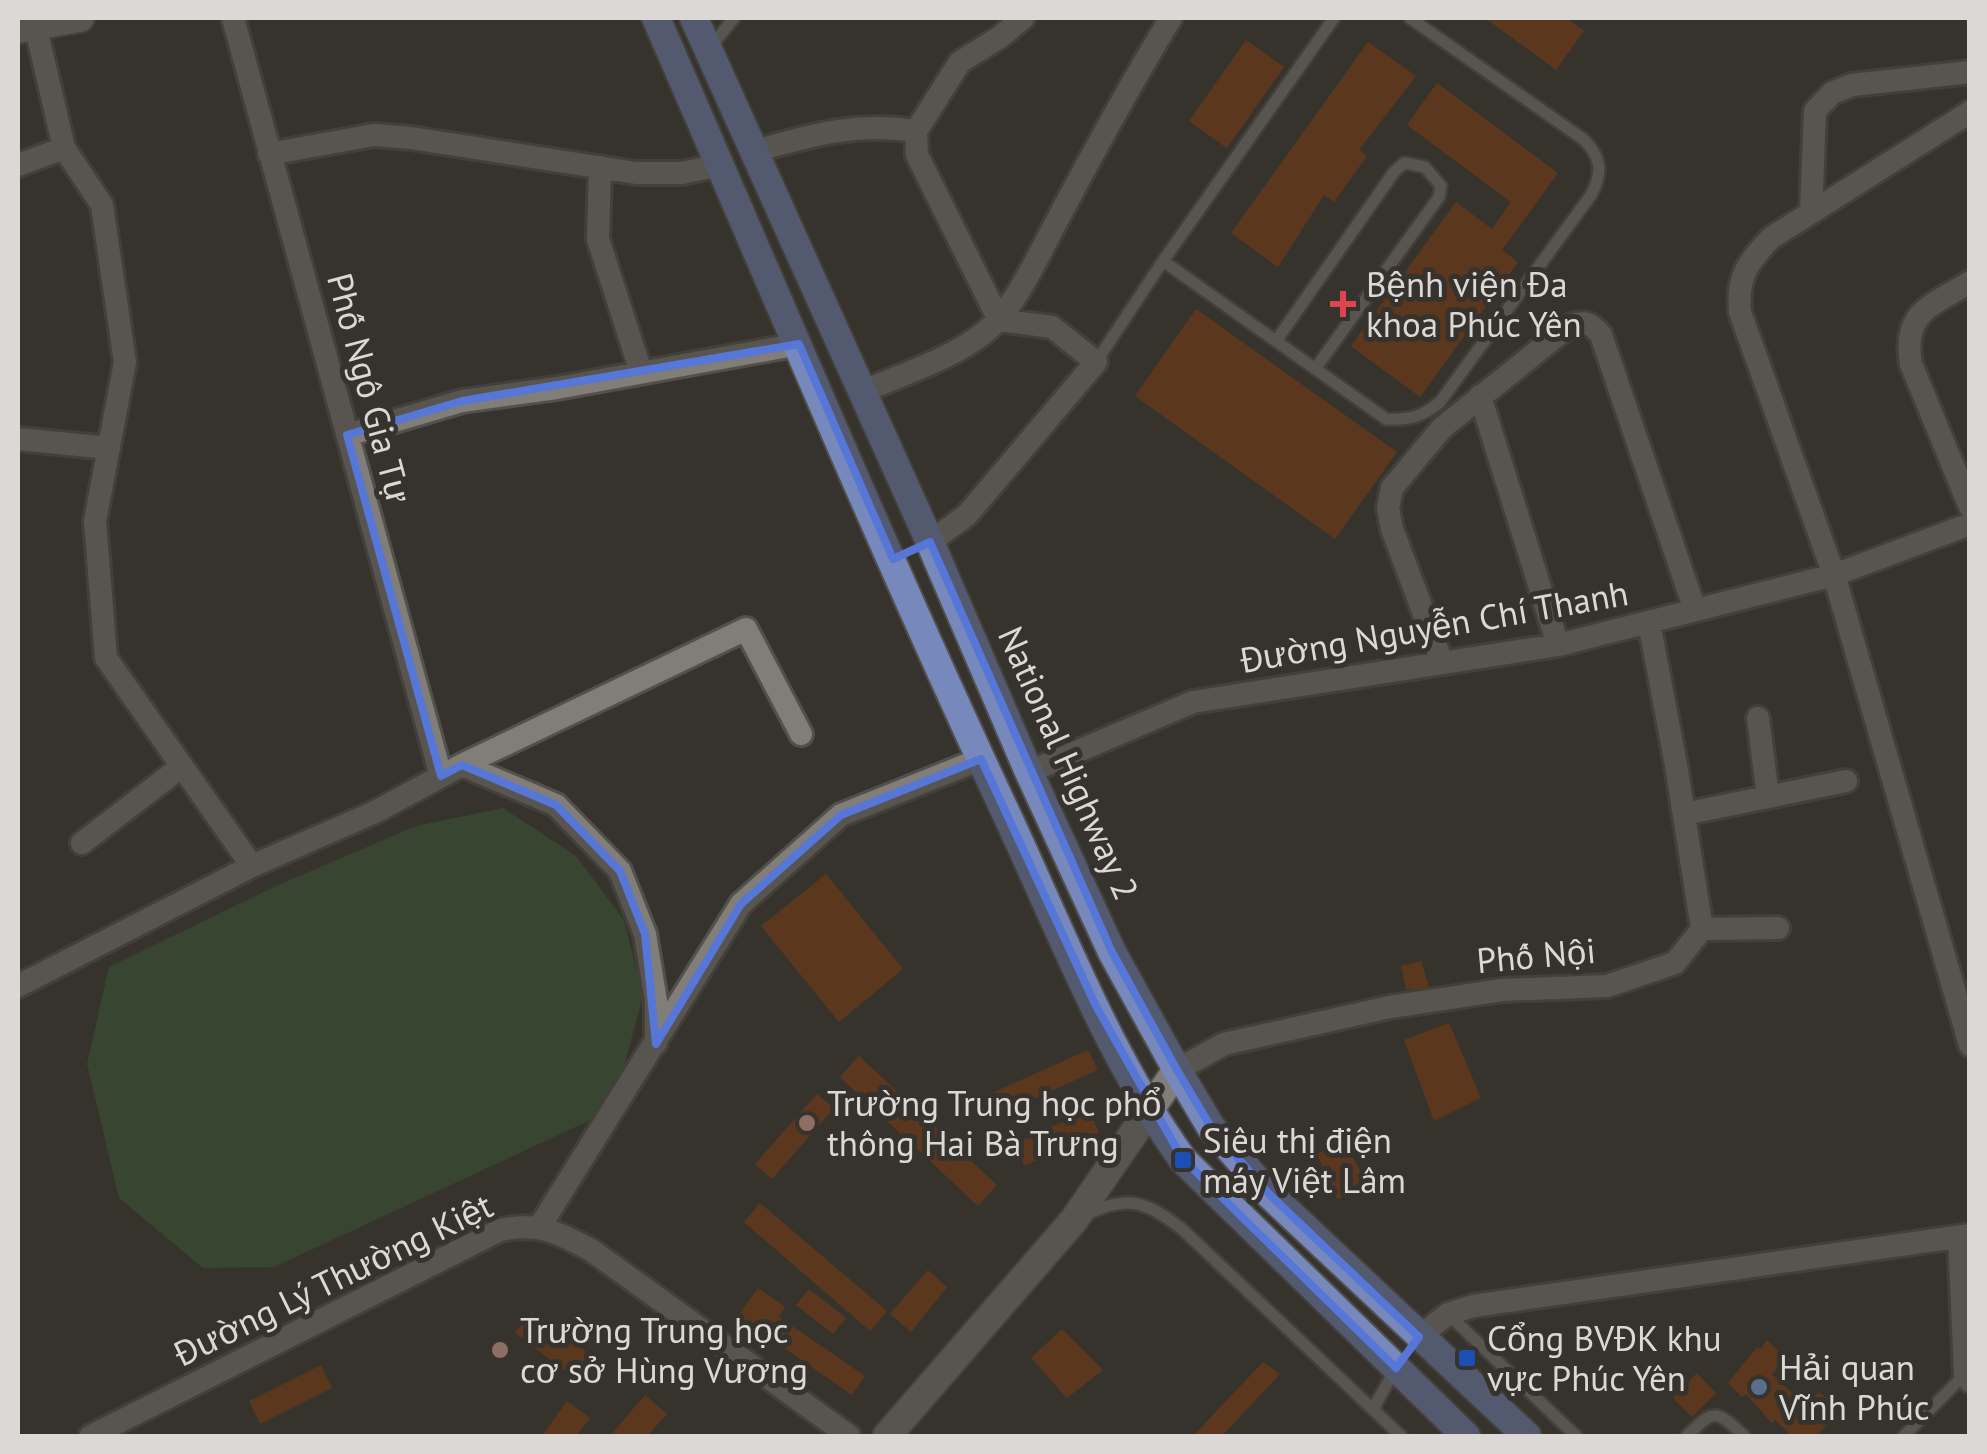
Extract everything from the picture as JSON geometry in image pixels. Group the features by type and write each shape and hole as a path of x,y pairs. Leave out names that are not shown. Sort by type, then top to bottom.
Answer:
{"highway":[{"path":"656,18 981,759 1096,1006 1150,1111 1182,1158 1466,1436"},
{"name":"National Highway 2","path":"694,18 1029,772 1112,952 1176,1070 1211,1127 1269,1194 1527,1436"},
{"path":"893,559 930,542"},
{"path":"1396,1368 1419,1337"}],"street":[{"path":"80,18 26,26 64,148 102,205 125,362 95,521 106,658 252,866"},
{"name":"Phố Ngô Gia Tự","path":"232,18 347,435 452,771"},
{"path":"998,320 918,155 916,131 960,62 1023,18"},
{"path":"862,392 960,347 998,320 1171,18"},
{"path":"1811,213 1815,111 1832,93 1852,85 1970,72"},
{"path":"1970,112 1771,238 1751,259 1738,288 1740,312 1834,575 1970,1045"},
{"path":"755,151 836,130 879,125 916,131"},
{"path":"270,154 374,136 411,138 636,173 682,174 720,164"},
{"path":"18,165 64,148"},
{"path":"600,168 598,238 641,372"},
{"path":"1970,282 1922,312 1907,341 1911,364 1970,507"},
{"path":"930,542 967,515 1096,362 1052,327 998,320"},
{"path":"1442,662 1388,508 1392,488 1442,428 1569,326 1583,322 1601,335 1695,610"},
{"path":"347,435 462,400 799,344"},
{"path":"1480,396 1558,646"},
{"path":"18,440 109,448"},
{"name":"Đường Nguyễn Chí Thanh","path":"1029,772 1194,702 1558,646 1834,575 1970,524"},
{"path":"1649,622 1702,929 1778,928"},
{"path":"18,986 252,866 375,812 746,629 801,734"},
{"path":"1758,718 1768,797"},
{"path":"539,1228 741,904 841,815 981,759"},
{"path":"82,844 181,767"},
{"path":"452,771 556,805 620,871 645,934 656,1001 656,1044"},
{"path":"1684,814 1846,781"},
{"name":"Phố Nội","path":"1176,1070 1224,1044 1390,1006 1502,990 1607,986 1676,964 1702,929"},
{"path":"887,1436 1074,1220 1176,1070"},
{"name":"Đường Lý Thường Kiệt","path":"91,1436 500,1230 524,1225 556,1231 590,1250 849,1436"},
{"path":"1419,1337 1448,1314 1473,1306 1964,1236 1968,1378"}],"lane":[{"path":"709,50 734,18"},
{"path":"1096,362 1334,18"},
{"path":"1163,261 1386,419 1424,416 1452,386 1599,180 1600,165 1595,150 1583,139 1410,18"},
{"path":"1276,341 1394,172 1404,163 1425,167 1441,186 1439,197 1315,369"},
{"path":"1074,1220 1105,1205 1129,1201 1156,1209 1402,1436"},
{"path":"1448,1314 1576,1436"},
{"path":"1373,1409 1396,1368"},
{"path":"1904,1436 1968,1378"},
{"path":"1687,1436 1707,1416 1716,1414 1744,1436"}],"highlighted area":[{"path":"799,344 893,559 930,542 1112,952 1177,1070 1211,1127 1269,1194 1419,1337 1396,1368 1182,1158 1096,1006 981,759 841,815 741,904 656,1044 645,934 620,871 556,805 462,765 441,776 347,435 462,401"}],"green space":[{"path":"503,808 576,856 624,920 643,996 612,1110 274,1267 203,1268 119,1198 87,1064 109,967 276,886 416,826"}],"building":[{"path":"1485,18 1566,18 1584,31 1556,70"},
{"path":"1246,40 1284,67 1227,148 1189,121"},
{"path":"1368,42 1416,76 1359,150 1367,156 1334,202 1324,195 1278,267 1231,233"},
{"path":"1437,83 1558,173 1502,250 1518,262 1420,397 1351,346 1456,202 1492,229 1511,202 1407,125"},
{"path":"1196,309 1397,452 1335,539 1135,396"},
{"path":"826,874 903,969 839,1022 761,926"},
{"path":"1421,961 1430,990 1406,989 1401,966"},
{"path":"1449,1023 1481,1098 1434,1121 1404,1040"},
{"path":"1088,1050 1098,1070 999,1114 994,1092"},
{"path":"859,1056 997,1185 978,1206 840,1077"},
{"path":"817,1094 834,1108 772,1179 755,1164"},
{"path":"1089,1110 1099,1133 1024,1166 1017,1143"},
{"path":"1344,1141 1369,1187 1337,1199 1317,1154"},
{"path":"760,1203 887,1311 870,1331 744,1222"},
{"path":"928,1270 947,1287 911,1332 890,1314"},
{"path":"758,1288 785,1307 779,1317 865,1376 852,1395 738,1316"},
{"path":"809,1289 846,1318 833,1334 796,1305"},
{"path":"531,1311 589,1354 572,1376 515,1333"},
{"path":"1062,1329 1103,1370 1067,1398 1031,1358"},
{"name":"Hải quan Vĩnh Phúc","path":"1767,1340 1787,1359 1772,1374 1806,1406 1819,1392 1837,1408 1828,1417 1832,1420 1816,1436 1785,1436 1789,1433 1775,1420 1772,1423 1746,1394 1742,1397 1728,1383"},
{"path":"1263,1362 1280,1374 1222,1436 1193,1436"},
{"path":"321,1365 332,1388 260,1424 249,1401"},
{"path":"1697,1373 1716,1393 1692,1417 1673,1398"},
{"path":"645,1395 667,1414 647,1436 610,1436"},
{"path":"567,1401 590,1418 576,1436 542,1436"}],"place":[{"name":"Bệnh viện Đa khoa Phúc Yên","path":"1343,304"},
{"name":"Trường Trung học phổ thông Hai Bà Trưng","path":"807,1123"},
{"name":"Siêu thị điện máy Việt Lâm","path":"1183,1160"},
{"name":"Trường Trung học cơ sở Hùng Vương","path":"500,1350"},
{"name":"Cổng BVĐK khu vực Phúc Yên","path":"1467,1358"},
{"name":"Hải quan Vĩnh Phúc","path":"1759,1387"}]}
